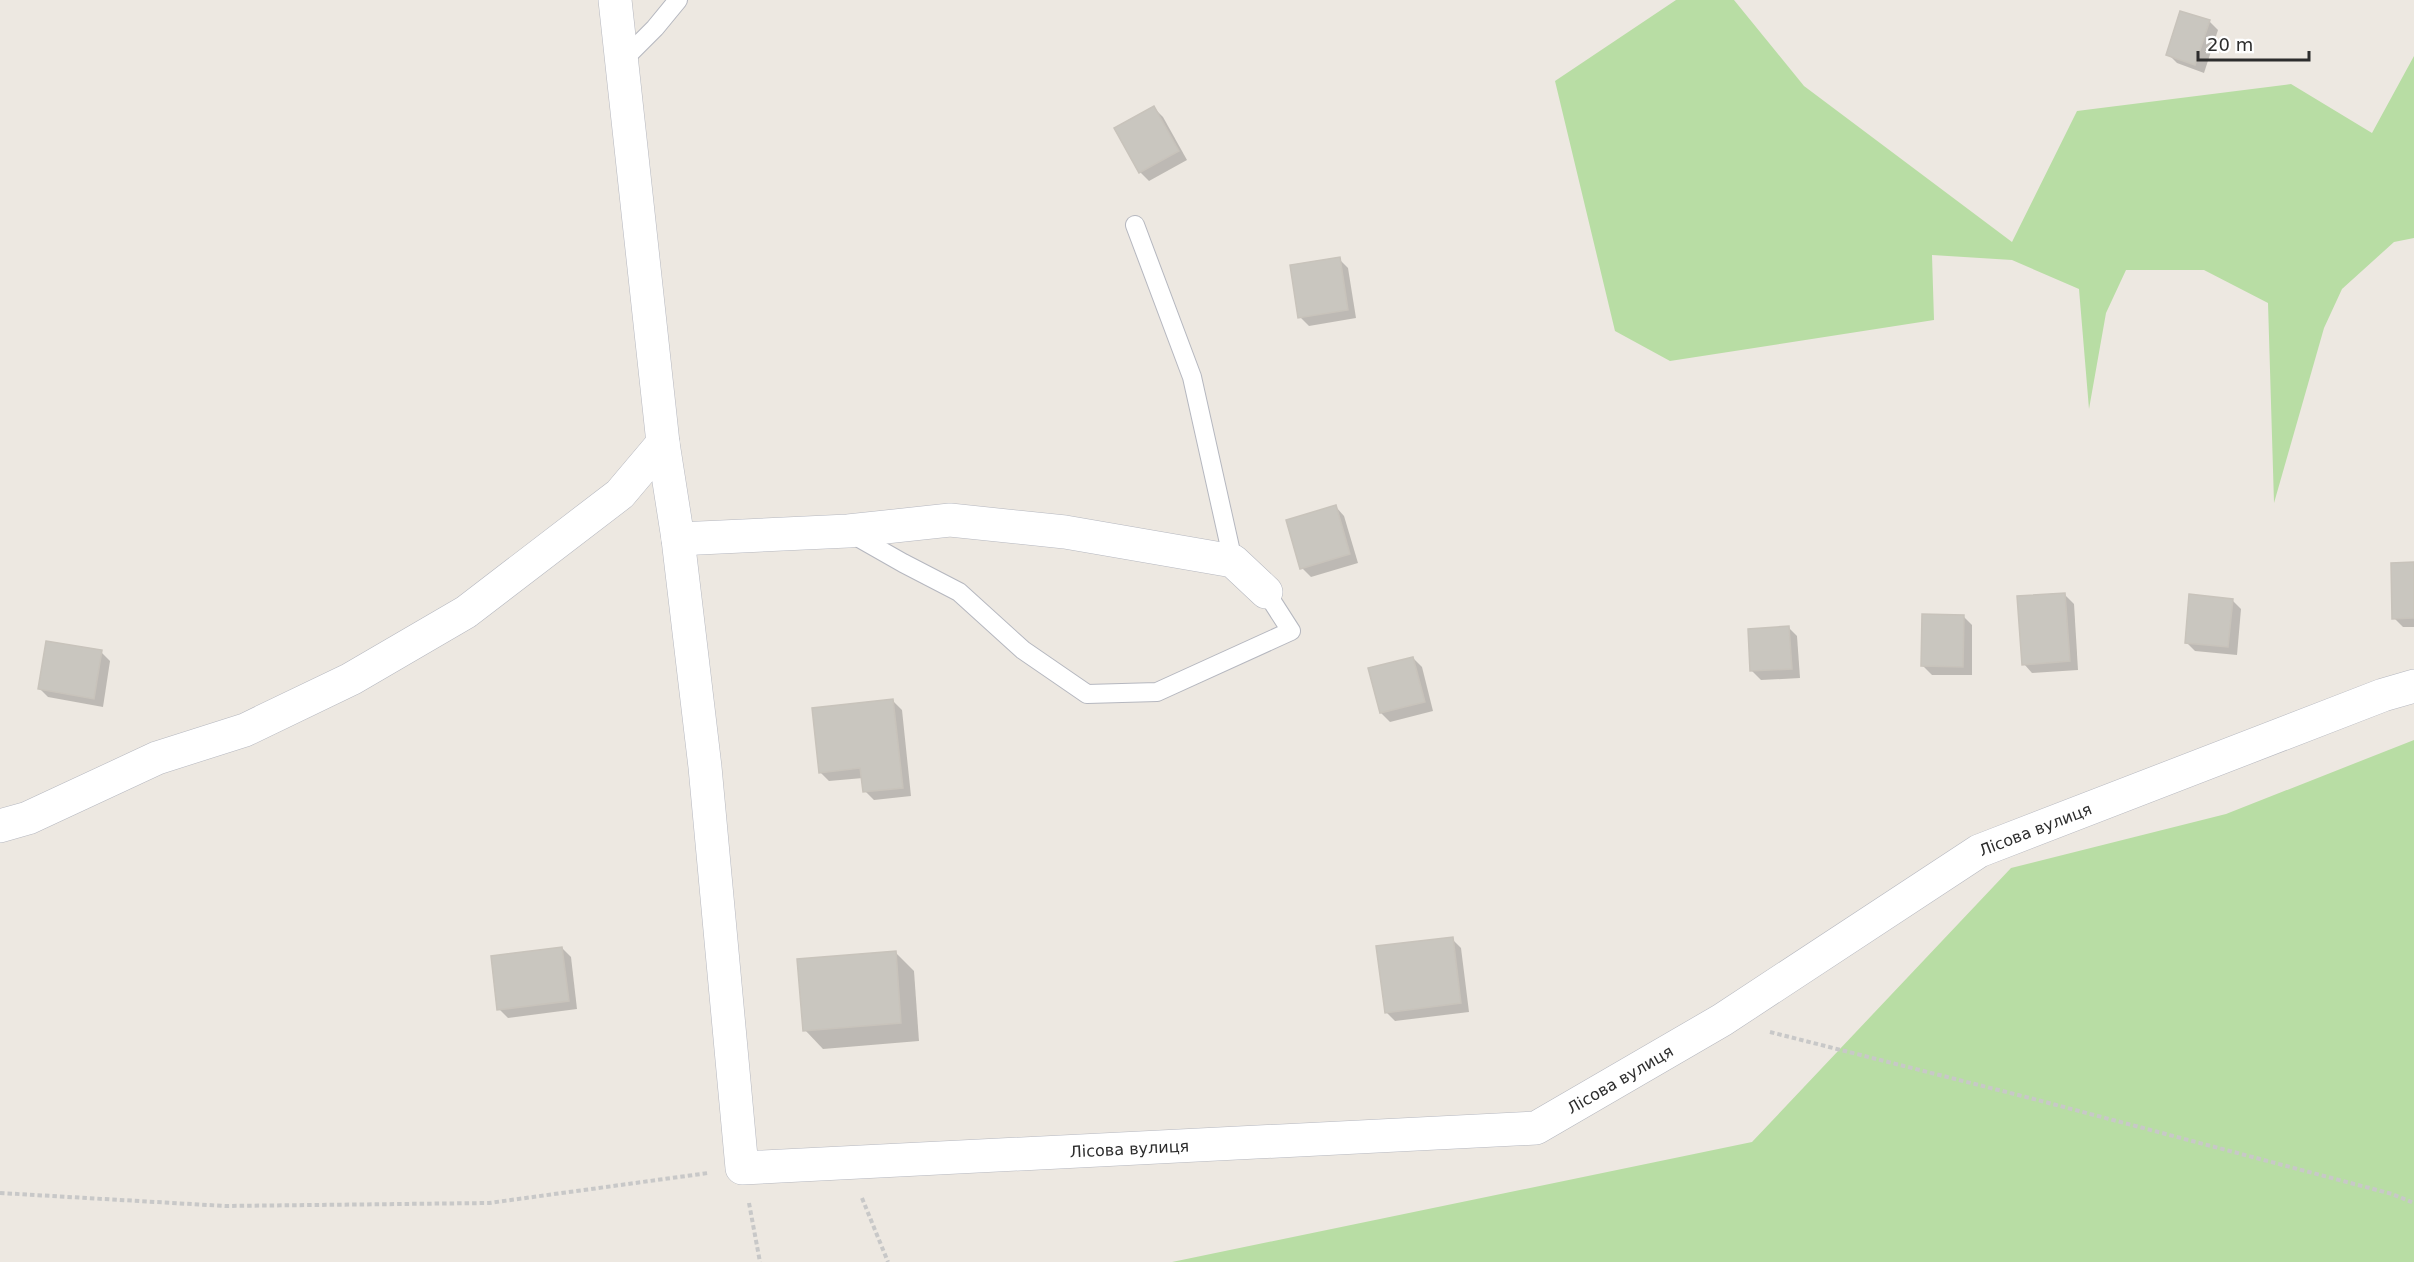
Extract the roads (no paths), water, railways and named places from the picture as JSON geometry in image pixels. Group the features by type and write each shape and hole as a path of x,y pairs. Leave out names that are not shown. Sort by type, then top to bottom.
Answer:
{"street":[{"path":"615,0 663,443 678,539 848,531 950,520 1065,532 1233,561 1266,592"},
{"path":"0,826 28,818 157,758 245,730 351,680 466,612 620,495 663,443"},
{"name":"Лісова вулиця","path":"678,539 705,767 742,1168 1536,1128 1722,1020 1979,851 2404,694"}],"lane":[{"path":"622,61 655,28 678,0"},
{"path":"1136,225 1192,377 1233,561"},
{"path":"848,531 959,592 1023,650 1087,694 1157,692 1291,631 1266,592"}]}
